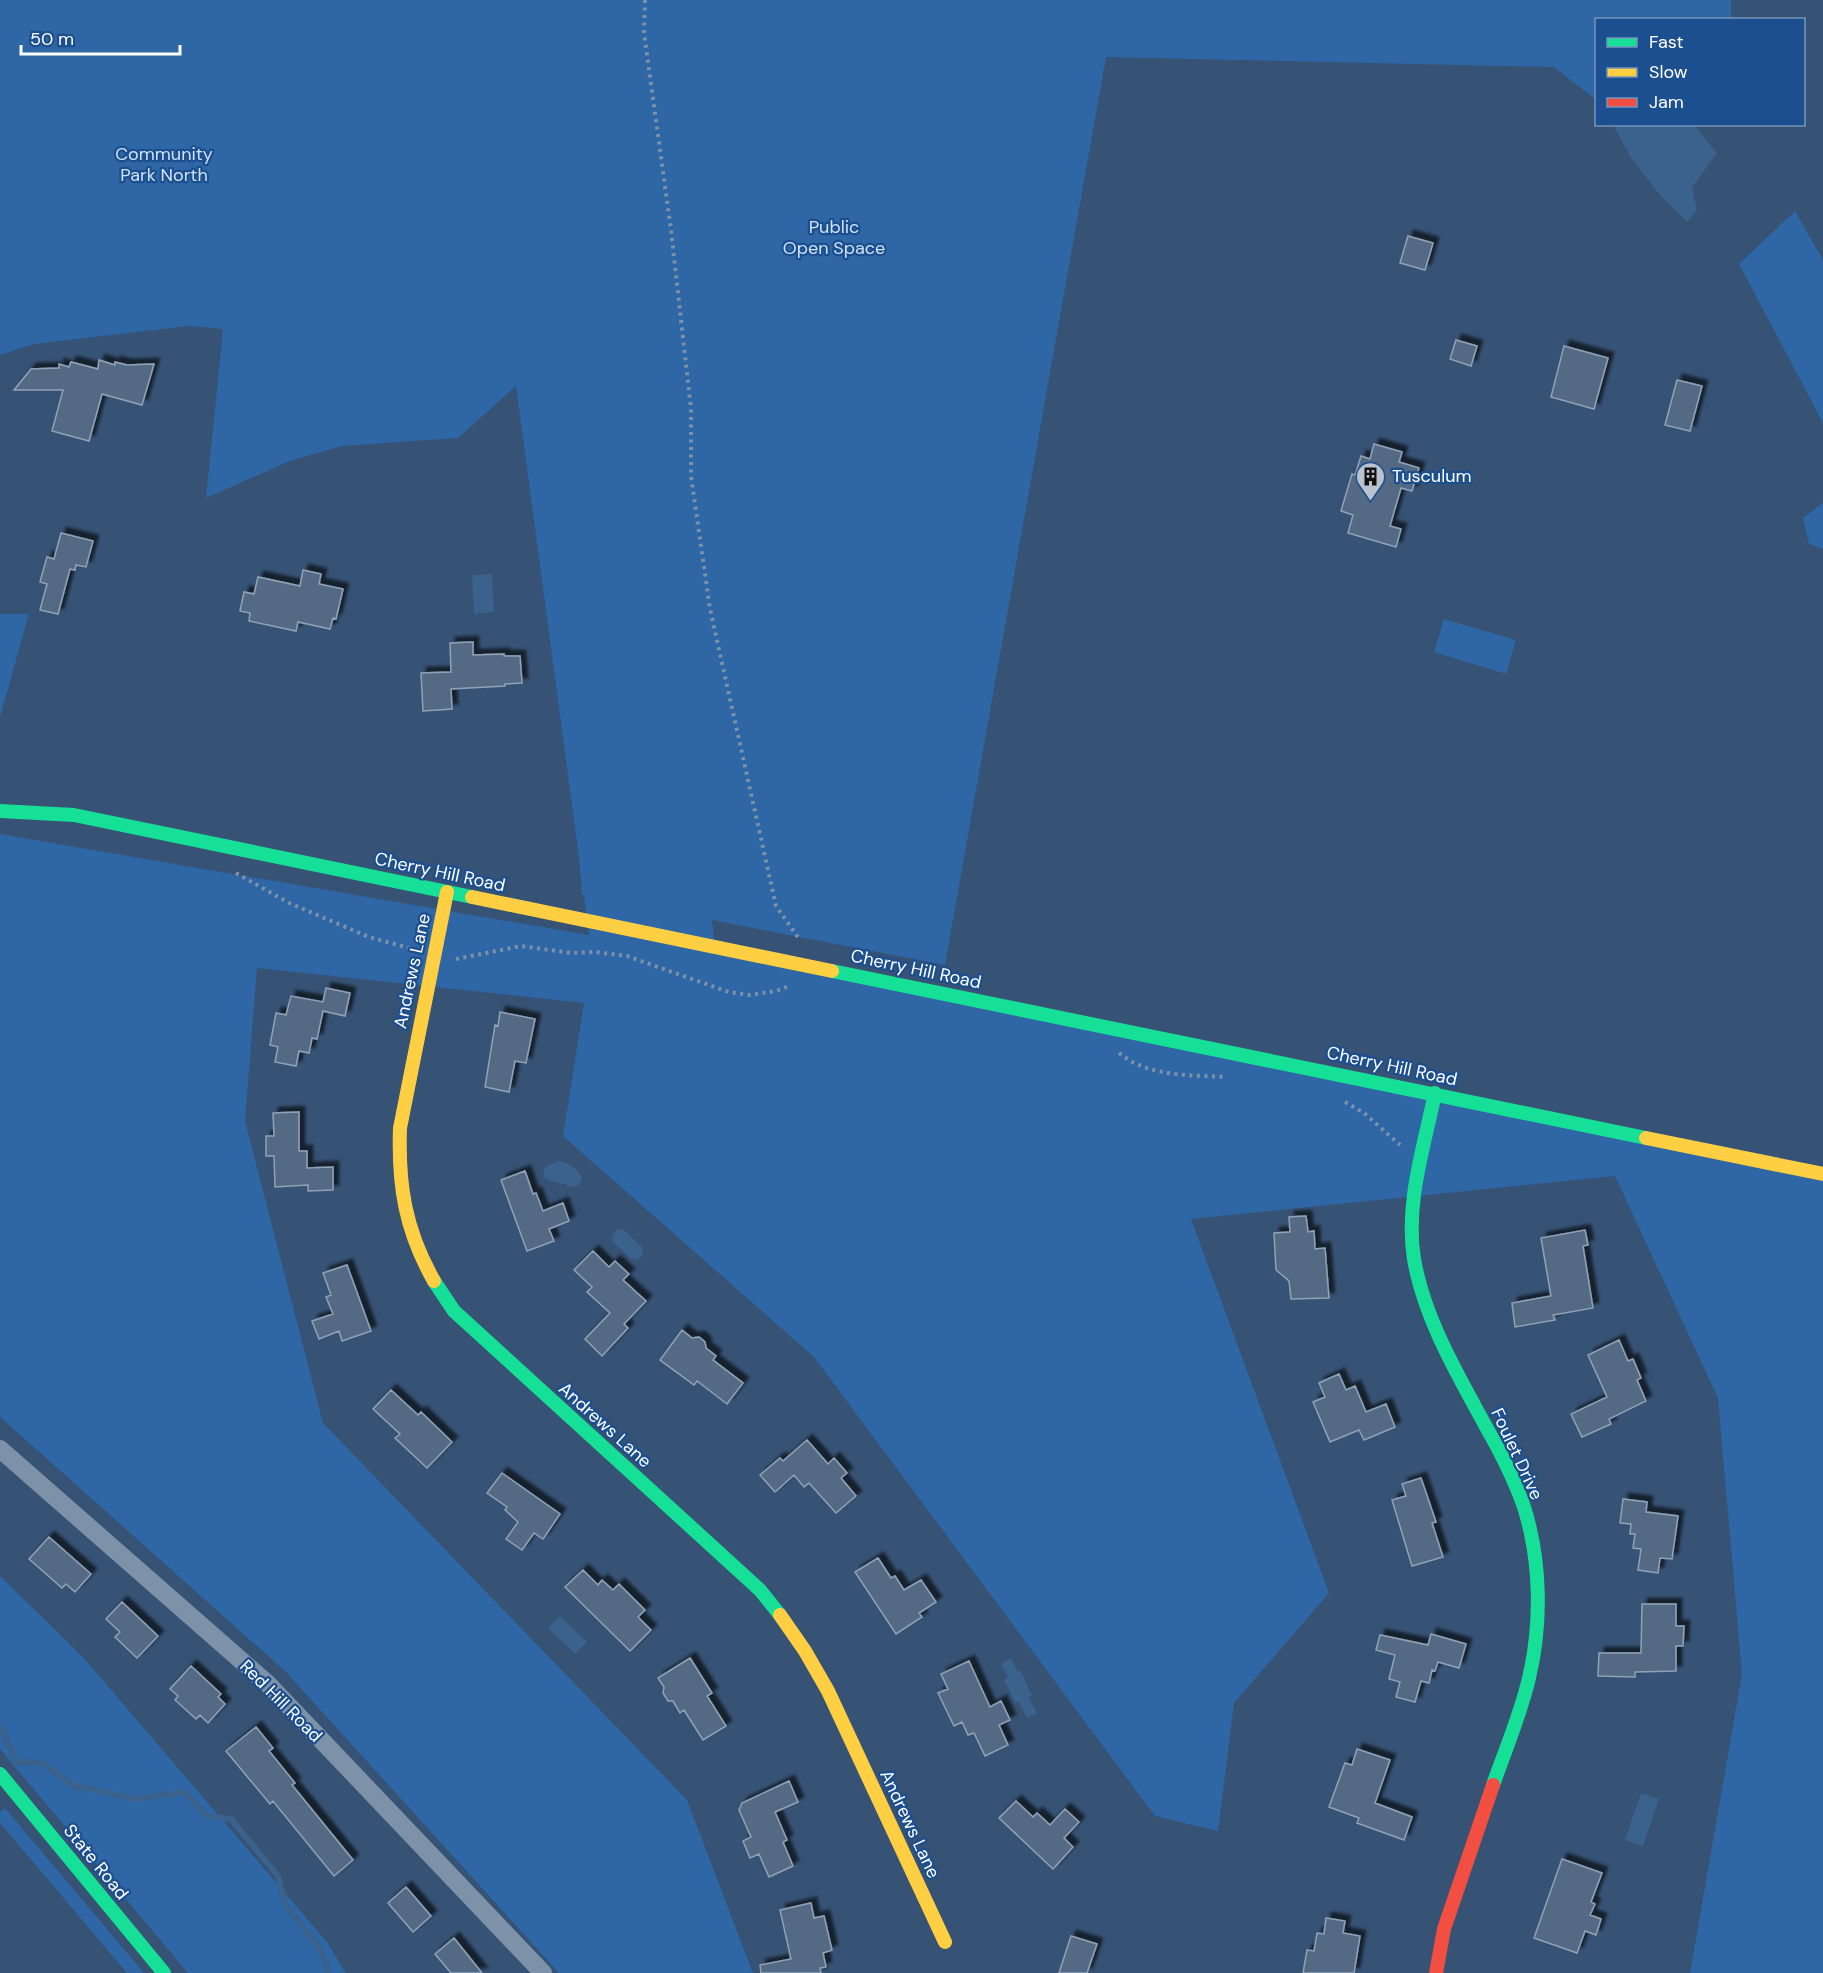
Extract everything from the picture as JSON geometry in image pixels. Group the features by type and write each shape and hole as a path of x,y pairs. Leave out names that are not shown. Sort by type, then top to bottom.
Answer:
{"main road":[{"name":"Cherry Hill Road","path":"0,810 74,815 1823,1174"},
{"name":"Andrews Lane","path":"447,892 400,1128 398,1161 401,1193 408,1225 419,1256 435,1285 454,1311 760,1590 788,1623 809,1654 828,1691 945,1942"},
{"name":"Foulet Drive","path":"1435,1093 1413,1203 1414,1257 1421,1293 1435,1328 1515,1484 1528,1524 1536,1561 1539,1604 1536,1642 1529,1679 1444,1929 1436,1973"},
{"name":"State Road","path":"0,1774 164,1973"}],"street":[{"name":"Red Hill Road","path":"0,1449 268,1684 543,1973"}],"path":[{"path":"645,0 644,33 691,409 691,476 710,609 776,906 803,944"},
{"path":"225,870 251,881 289,903 369,937 423,951"},
{"path":"446,958 456,959 521,946 572,953 595,952 627,956 729,992 750,995 799,986"},
{"path":"1113,1048 1126,1059 1168,1074 1232,1077"},
{"path":"1338,1100 1348,1102 1364,1113 1397,1143 1422,1158"}],"green space":[{"path":"0,0 1731,0 1731,18 1595,18 1595,99 1554,67 1106,57 945,965 712,920 715,949 1823,1181 1823,1973 1690,1973 1742,1674 1718,1398 1615,1176 1191,1219 1329,1593 1234,1703 1218,1831 1155,1816 814,1357 563,1136 584,1003 257,968 245,1121 323,1423 687,1800 753,1973 559,1973 285,1671 0,1417 0,834 589,935 516,386 458,438 342,446 290,461 206,498 223,329 189,326 34,344 0,355"},
{"path":"1795,211 1823,260 1823,423 1739,264"},
{"path":"1823,503 1823,549 1809,544 1803,518"},
{"path":"0,614 29,614 0,717"},
{"path":"1444,619 1516,640 1506,674 1434,652"},
{"path":"0,1576 83,1657 327,1942 346,1973 188,1973 0,1749"},
{"path":"5,1808 144,1973 127,1973 0,1823 0,1812"}],"shaded area":[{"path":"1614,126 1695,126 1717,153 1692,188 1697,210 1687,222 1660,195 1631,158"},
{"path":"492,574 494,612 474,614 472,575"},
{"path":"557,1161 572,1166 578,1172 582,1178 579,1185 571,1187 544,1177 545,1168"},
{"path":"618,1229 623,1229 643,1248 643,1254 638,1260 631,1259 612,1241 613,1234"},
{"path":"560,1616 587,1642 575,1654 548,1628"},
{"path":"1011,1658 1018,1672 1021,1671 1037,1714 1027,1718 1019,1702 1015,1703 1004,1680 1008,1678 1001,1663"},
{"path":"1641,1793 1659,1799 1643,1846 1625,1840"}],"building":[{"path":"1408,236 1433,243 1425,270 1400,263"},
{"path":"1456,340 1477,346 1471,366 1450,359"},
{"path":"1564,346 1608,358 1594,409 1551,397"},
{"path":"99,360 115,365 115,362 127,365 154,364 142,405 102,394 89,441 52,431 63,390 14,390 31,369 59,368 59,364 69,367 71,362 98,369"},
{"path":"1677,380 1702,386 1690,431 1665,425"},
{"name":"Tusculum","path":"1374,444 1402,452 1399,462 1419,468 1412,491 1401,488 1390,526 1401,529 1396,547 1348,533 1353,515 1341,511 1352,474 1355,475 1361,456 1370,459"},
{"path":"61,533 93,541 86,567 76,565 75,570 70,569 58,614 40,610 47,584 40,582 47,557 54,559"},
{"path":"303,570 321,574 319,584 343,589 336,619 333,618 330,629 298,622 296,631 249,621 250,613 240,611 244,592 254,594 258,577 300,586"},
{"path":"473,642 473,655 520,656 522,683 451,689 452,709 423,711 421,673 451,672 450,643"},
{"path":"326,988 350,993 345,1016 323,1011 317,1039 312,1038 309,1053 299,1051 296,1066 275,1062 278,1047 270,1045 276,1013 286,1015 291,996 323,1002"},
{"path":"500,1012 535,1019 526,1063 515,1061 509,1092 485,1087 495,1025 498,1026"},
{"path":"299,1112 299,1151 307,1151 307,1168 333,1167 333,1190 308,1191 308,1185 275,1187 274,1156 266,1156 266,1136 274,1136 273,1113"},
{"path":"525,1171 533,1194 536,1193 543,1211 563,1203 569,1221 549,1229 554,1241 527,1251 501,1180"},
{"path":"1306,1216 1308,1232 1314,1231 1315,1249 1325,1248 1329,1298 1291,1299 1289,1281 1276,1270 1274,1233 1290,1232 1289,1217"},
{"path":"1585,1230 1588,1245 1583,1246 1593,1308 1553,1315 1555,1320 1515,1327 1512,1303 1551,1296 1541,1238"},
{"path":"593,1251 609,1267 615,1261 629,1274 623,1280 646,1301 624,1324 628,1328 602,1356 585,1339 610,1313 587,1292 592,1287 574,1270"},
{"path":"347,1265 371,1331 342,1341 339,1331 319,1339 312,1321 333,1314 326,1297 331,1295 323,1273"},
{"path":"682,1330 692,1338 699,1337 705,1342 706,1348 716,1356 713,1360 743,1383 727,1404 697,1381 694,1385 660,1360"},
{"path":"1619,1340 1628,1361 1633,1359 1641,1378 1637,1380 1646,1401 1609,1419 1611,1424 1582,1437 1571,1414 1607,1397 1588,1355"},
{"path":"1339,1374 1346,1390 1355,1386 1366,1412 1386,1404 1395,1427 1364,1440 1359,1430 1330,1442 1313,1402 1325,1397 1319,1383"},
{"path":"391,1390 418,1415 421,1412 452,1442 427,1468 395,1438 400,1434 373,1409"},
{"path":"807,1440 828,1464 834,1458 847,1473 841,1478 856,1496 836,1513 809,1483 804,1487 794,1475 775,1492 760,1475 780,1458 783,1461"},
{"path":"502,1473 560,1514 543,1539 534,1533 522,1550 506,1539 518,1522 505,1510 507,1507 487,1493"},
{"path":"1421,1478 1436,1522 1432,1523 1443,1557 1412,1566 1392,1500 1406,1496 1402,1484"},
{"path":"1623,1499 1647,1502 1646,1512 1678,1516 1672,1559 1660,1558 1658,1573 1638,1570 1641,1549 1633,1548 1635,1534 1630,1534 1631,1524 1620,1523"},
{"path":"49,1537 91,1574 75,1592 66,1584 62,1588 29,1559"},
{"path":"878,1558 891,1578 895,1576 904,1590 921,1580 936,1602 919,1613 922,1617 896,1634 855,1572"},
{"path":"583,1570 598,1585 602,1580 613,1590 619,1584 645,1610 638,1617 651,1630 630,1651 565,1587"},
{"path":"122,1602 158,1636 137,1658 115,1637 120,1632 106,1619"},
{"path":"1642,1604 1676,1604 1676,1626 1684,1626 1683,1646 1676,1646 1676,1671 1635,1672 1635,1677 1598,1676 1599,1653 1641,1653"},
{"path":"1431,1634 1466,1644 1459,1668 1438,1662 1435,1671 1432,1670 1429,1683 1421,1681 1415,1702 1396,1697 1400,1682 1389,1679 1395,1655 1376,1650 1380,1635 1428,1645"},
{"path":"690,1658 712,1693 707,1696 726,1726 703,1740 684,1710 680,1713 673,1701 668,1701 663,1693 664,1687 658,1678"},
{"path":"969,1661 990,1707 1001,1701 1010,1720 999,1725 1008,1745 985,1756 974,1733 968,1735 962,1722 954,1726 938,1693 948,1689 941,1674"},
{"path":"191,1666 221,1694 218,1697 225,1704 208,1723 200,1715 196,1719 175,1700 178,1696 170,1689"},
{"path":"256,1727 273,1748 269,1751 295,1783 292,1785 353,1860 334,1876 273,1801 270,1804 226,1751"},
{"path":"1357,1749 1390,1760 1375,1803 1412,1817 1404,1840 1357,1823 1359,1818 1329,1807 1345,1763 1352,1765"},
{"path":"789,1781 798,1802 775,1812 787,1840 783,1842 793,1866 769,1877 759,1854 750,1858 743,1841 751,1837 739,1810 742,1803"},
{"path":"1016,1801 1033,1817 1037,1813 1050,1825 1065,1809 1079,1822 1064,1838 1073,1847 1053,1869 999,1818"},
{"path":"1562,1859 1602,1873 1591,1902 1595,1904 1590,1915 1601,1919 1596,1935 1585,1931 1577,1953 1534,1938"},
{"path":"406,1887 431,1916 413,1932 388,1903"},
{"path":"811,1903 814,1918 824,1916 832,1950 823,1953 826,1967 820,1968 821,1973 761,1973 760,1965 791,1959 780,1910"},
{"path":"1326,1918 1345,1921 1343,1933 1360,1936 1354,1973 1303,1973 1307,1950 1314,1951 1317,1933 1324,1934"},
{"path":"1071,1936 1097,1944 1087,1973 1059,1973"},
{"path":"454,1938 482,1973 451,1973 435,1954"}],"waterway":[{"path":"0,1726 17,1762 42,1763 72,1785 136,1799 184,1792 207,1816 231,1819 278,1876 285,1904 321,1950 329,1973"}],"traffic: fast":[{"path":"0,811 74,815 472,897"},
{"path":"832,971 1646,1138"},
{"path":"1435,1093 1414,1197 1412,1217 1414,1259 1433,1324 1520,1496 1534,1549 1538,1592 1536,1636 1526,1691 1493,1785"},
{"path":"434,1281 454,1311 760,1590 780,1615"},
{"path":"0,1774 164,1973"}],"traffic: slow":[{"path":"434,1281 416,1244 405,1207 400,1169 400,1128 447,892"},
{"path":"472,897 832,971"},
{"path":"1646,1138 1823,1174"},
{"path":"780,1615 805,1651 828,1691 945,1942"}],"traffic: jam":[{"path":"1436,1973 1444,1929 1493,1785"}],"place":[{"name":"Tusculum","path":"1371,502"}],"park label":[{"name":"Community Park North","path":"164,164"},
{"name":"Public Open Space","path":"834,237"}]}
